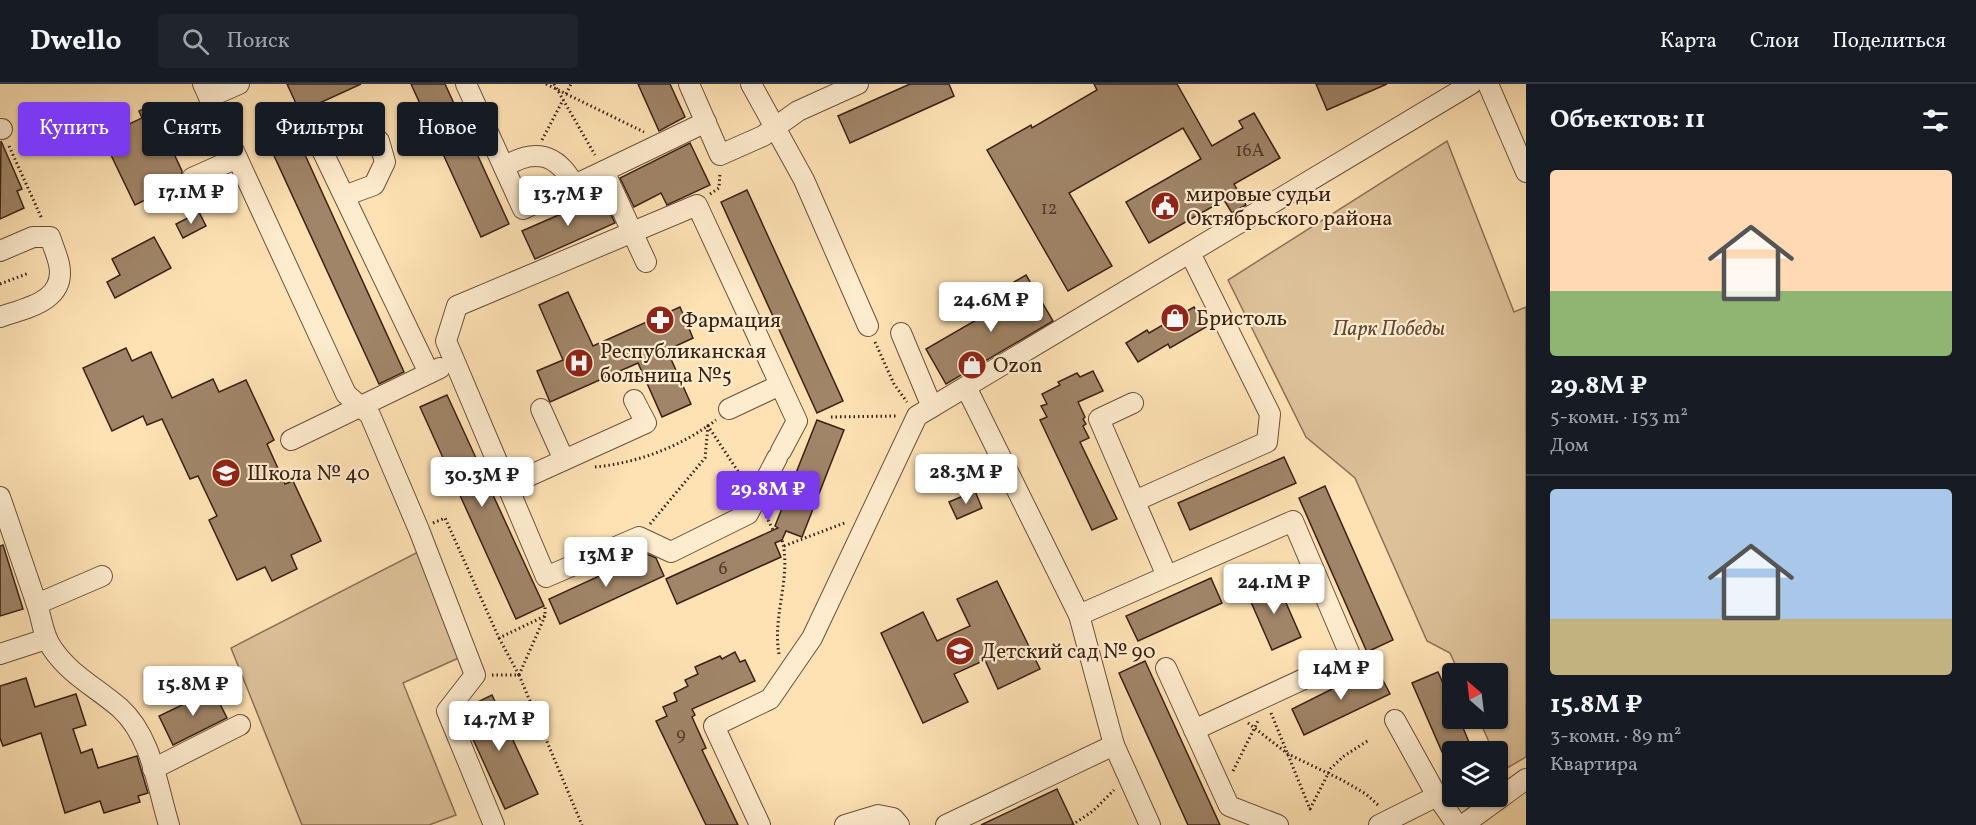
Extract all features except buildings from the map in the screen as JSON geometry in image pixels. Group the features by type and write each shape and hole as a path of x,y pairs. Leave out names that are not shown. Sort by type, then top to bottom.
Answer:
{"street":[{"path":"238,84 206,91 346,394 370,415 419,530 475,675 447,711 494,825"},
{"path":"466,84 523,209 706,122"},
{"path":"689,84 720,155 763,136 798,111 847,86"},
{"path":"751,84 804,180 868,326"},
{"path":"760,825 714,726 770,699 812,638 871,513 924,412 1471,84"},
{"path":"1488,84 1526,172"},
{"path":"504,167 518,158 536,155 552,159 566,170 574,185"},
{"path":"192,178 237,158"},
{"path":"604,171 646,262"},
{"path":"344,196 429,373"},
{"path":"697,205 797,421 748,514 671,552 639,537 546,577 447,341 457,306 697,205"},
{"path":"0,251 33,237 50,237 60,266 59,285 48,308 0,317"},
{"path":"1135,501 1267,442 1270,414 1190,253"},
{"path":"901,333 924,412"},
{"path":"291,440 454,361"},
{"path":"729,409 780,385"},
{"path":"966,387 1079,615 1114,745 1150,825"},
{"path":"507,486 646,423 634,400"},
{"path":"1133,404 1099,419 1167,576"},
{"path":"541,409 564,460"},
{"path":"0,496 37,603 46,639 61,660 121,709 139,730 153,769 163,820"},
{"path":"1079,615 1293,520 1351,657 1194,730"},
{"path":"37,603 102,576"},
{"path":"0,654 46,639"},
{"path":"1166,668 1229,806 1278,825"},
{"path":"1395,720 1437,796 1457,825"},
{"path":"153,769 240,725"},
{"path":"946,825 1114,745"},
{"path":"1463,825 1526,779"},
{"path":"1386,822 1437,796"},
{"path":"845,825 878,815 893,818 899,825"}],"path":[{"path":"546,84 650,135"},
{"path":"554,84 604,171"},
{"path":"536,155 571,84"},
{"path":"0,135 8,143 50,237"},
{"path":"697,205 719,188 720,155"},
{"path":"0,284 29,273"},
{"path":"868,326 894,384 924,412"},
{"path":"564,460 580,468 605,466 654,454 689,438 729,409"},
{"path":"831,417 924,412"},
{"path":"708,426 756,498"},
{"path":"639,537 705,458 708,426"},
{"path":"784,546 871,513"},
{"path":"419,530 445,518 499,638 519,675 582,825"},
{"path":"782,540 786,554 776,636 783,679"},
{"path":"519,675 545,616 545,606"},
{"path":"499,638 545,616"},
{"path":"475,675 519,675"},
{"path":"1267,703 1310,809 1331,768 1344,756 1369,740"},
{"path":"1234,711 1288,754 1366,794 1386,822"},
{"path":"1230,777 1259,720"},
{"path":"1072,825 1093,811 1128,776"}],"green space":[{"name":"Парк Победы","path":"1447,141 1514,312 1526,307 1526,757 1508,768 1508,741 1489,741 1483,729 1508,729 1508,663 1454,663 1450,653 1427,641 1355,478 1306,437 1228,280"},
{"path":"418,552 463,656 403,683 456,815 429,825 302,825 231,648"}],"place":[{"name":"мировые судьи Октябрьского района","path":"1165,206"},
{"name":"Бристоль","path":"1175,318"},
{"name":"Фармация","path":"660,320"},
{"name":"Республиканская больница №5","path":"579,363"},
{"name":"Ozon","path":"972,365"},
{"name":"Школа № 40","path":"226,473"},
{"name":"Детский сад № 90","path":"960,651"}]}
